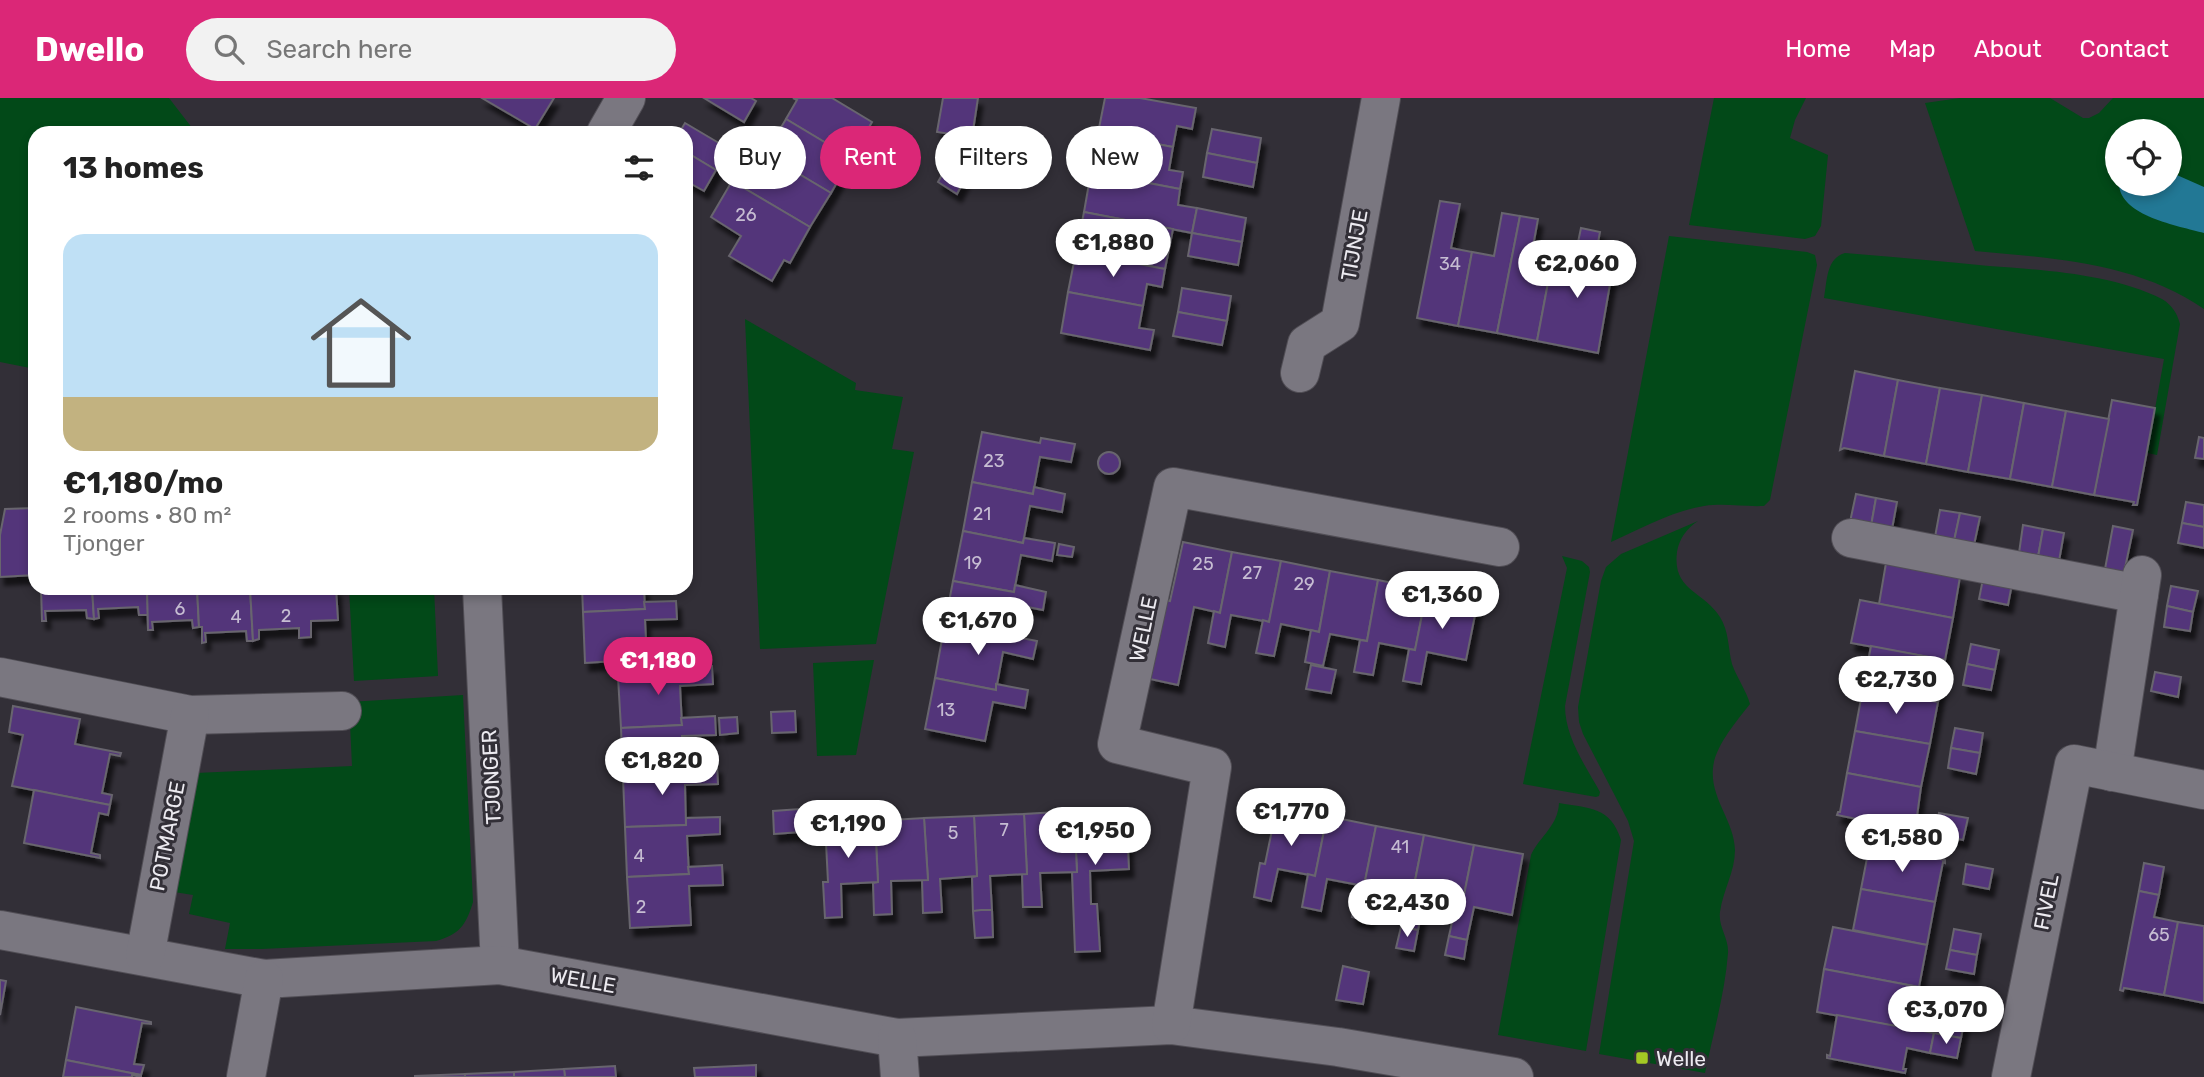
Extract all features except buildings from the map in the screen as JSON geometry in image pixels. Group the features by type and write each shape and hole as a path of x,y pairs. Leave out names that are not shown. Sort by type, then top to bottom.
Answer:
{"street":[{"path":"610,126 626,98"},
{"name":"TIJNJE","path":"1300,373 1307,344 1340,323 1381,98"},
{"name":"WELLE","path":"1171,1026 1212,766 1117,744 1173,487 1500,547"},
{"path":"1851,538 2141,585 2112,772"},
{"name":"TJONGER","path":"482,595 500,965"},
{"path":"0,677 190,715 342,711"},
{"name":"POTMARGE","path":"145,956 190,715"},
{"name":"FIVEL","path":"2011,1077 2074,765 2204,790"},
{"path":"0,930 264,979 246,1077"},
{"name":"WELLE","path":"264,979 500,965 897,1038 1171,1026 1335,1062"},
{"path":"897,1038 900,1077"},
{"path":"1335,1062 1514,1077"}],"green space":[{"path":"0,98 169,98 191,126 28,126 28,368 0,362"},
{"path":"1714,98 1806,98 1790,138 1828,155 1821,226 1815,236 1805,239 1689,225"},
{"path":"1960,98 2050,98 2083,118 2089,118 2099,113 2113,98 2204,98 2204,309 2178,294 2123,272 2064,260 1975,251 1925,103"},
{"path":"1669,236 1807,252 1815,255 1817,265 1770,500 1764,506 1719,505 1692,508 1611,542"},
{"path":"1845,253 2077,275 2122,284 2162,299 2174,310 2180,324 2157,455 2147,453 2164,359 1824,298 1831,265"},
{"path":"745,319 856,383 855,390 903,397 892,449 914,452 876,644 760,649"},
{"path":"1698,521 1687,530 1680,543 1677,552 1679,575 1684,583 1713,608 1723,622 1732,664 1750,704 1722,743 1713,768 1715,790 1731,829 1735,850 1720,912 1728,948 1722,998 1705,1073 1599,1054 1634,841 1628,821 1583,734 1578,707 1601,581 1606,567 1621,554"},
{"path":"1562,556 1582,561 1589,567 1590,572 1565,706 1572,740 1600,792 1596,797 1523,784 1567,568"},
{"path":"349,595 434,595 438,676 354,681"},
{"path":"874,660 856,755 817,756 813,663"},
{"path":"463,695 473,902 465,923 456,932 436,941 225,949 230,923 189,914 193,895 174,892 196,773 352,766 349,702"},
{"path":"1559,803 1589,808 1605,815 1617,829 1621,840 1586,1051 1498,1035 1531,855 1552,825"}],"water":[{"path":"2182,177 2204,187 2204,233 2152,218 2129,204 2123,196 2182,196"}],"place":[{"name":"Welle","path":"1642,1058"}]}
